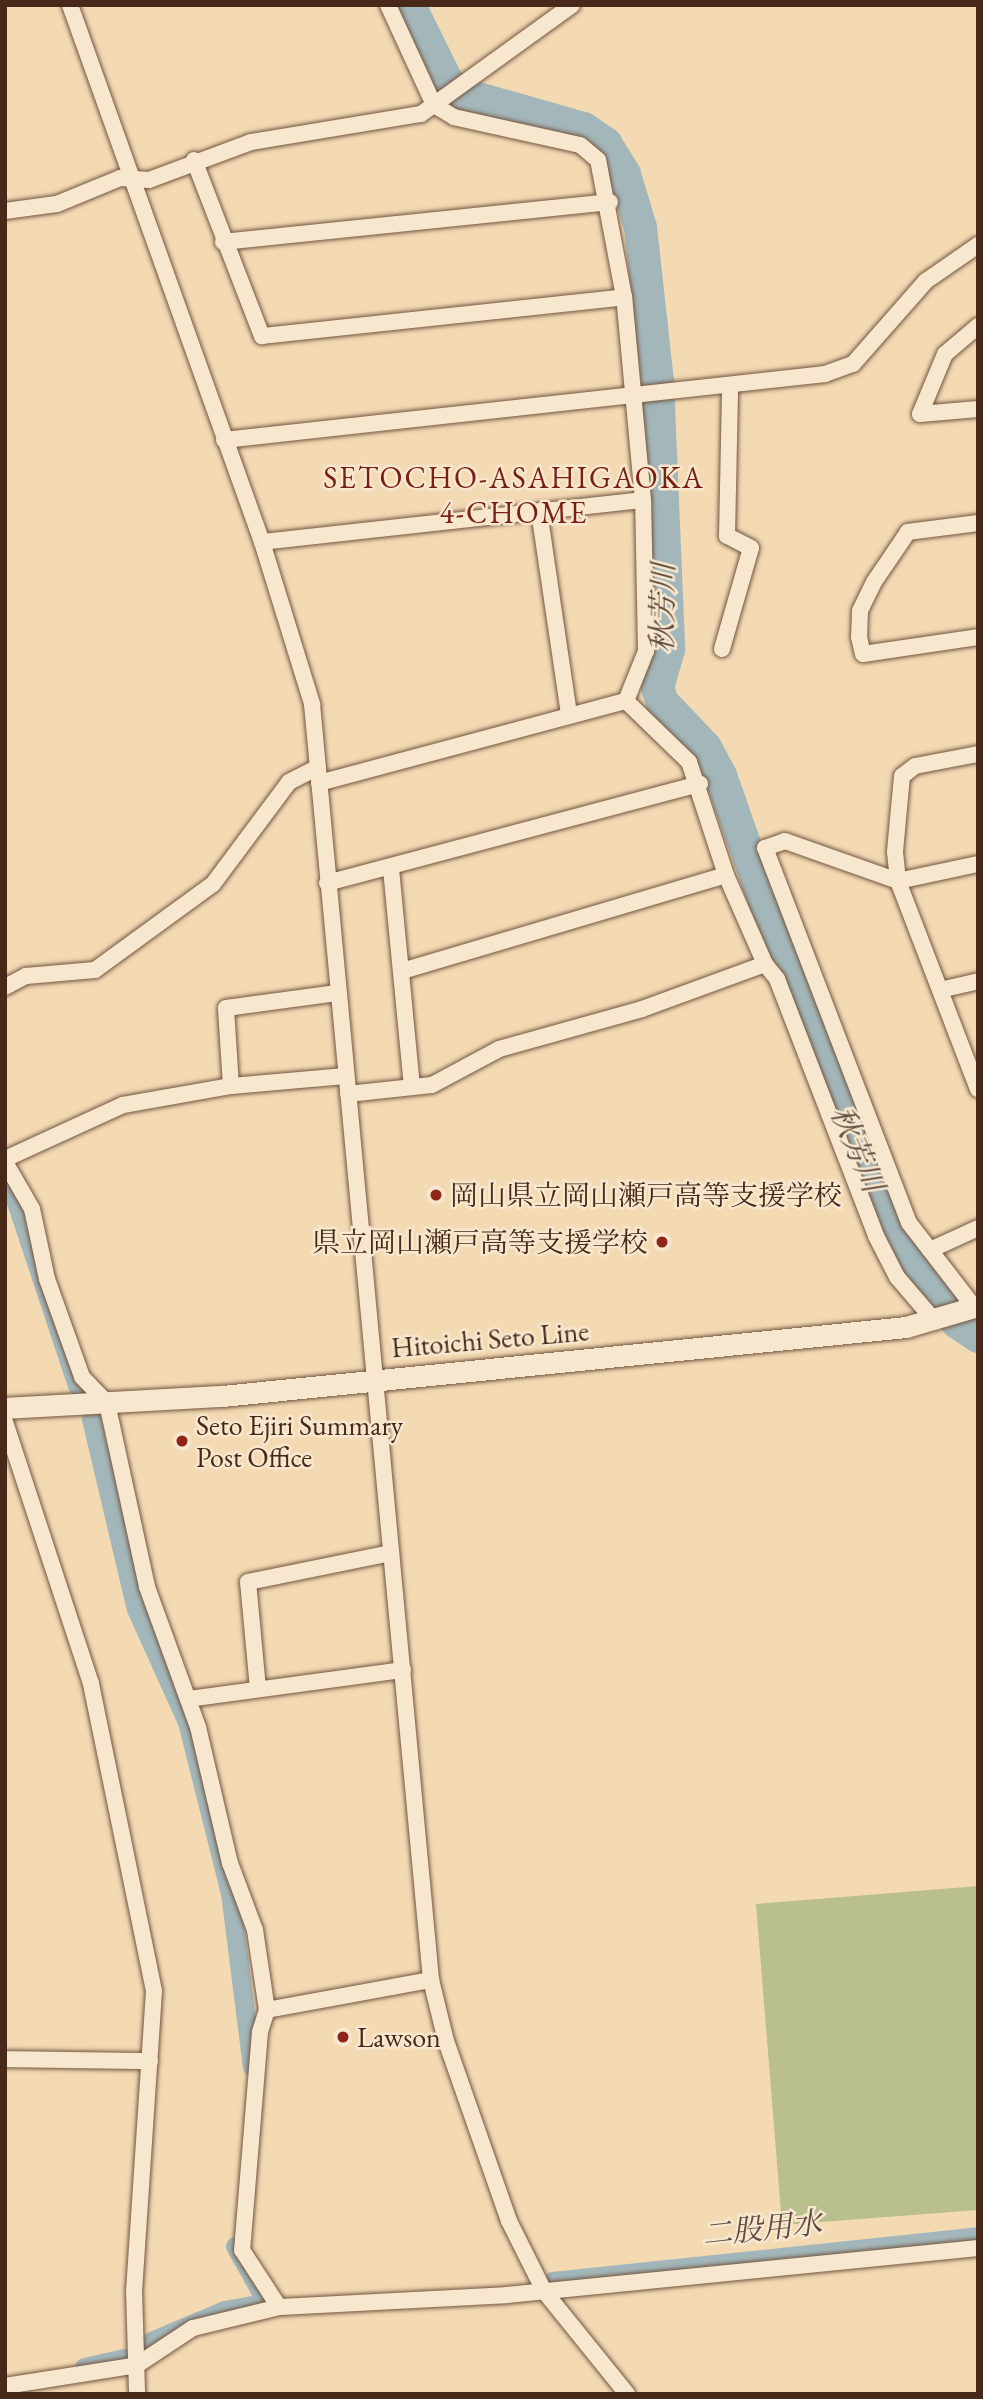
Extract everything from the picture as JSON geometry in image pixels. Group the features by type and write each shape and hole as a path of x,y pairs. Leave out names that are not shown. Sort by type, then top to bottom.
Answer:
{"main road":[{"name":"Hitoichi Seto Line","path":"5,1408 107,1403 906,1327 973,1307"}],"street":[{"path":"70,5 299,652 318,776 431,1980 478,2137 544,2291 627,2394"},
{"path":"388,5 434,105 454,117 580,145 598,160 610,202 624,297 643,395 646,651 626,701"},
{"path":"5,211 57,204 120,178 133,180 251,142 421,114 572,5"},
{"path":"194,160 223,242 262,336 624,297"},
{"path":"223,242 610,202"},
{"path":"224,440 730,388 825,374 853,364 926,281 978,244"},
{"path":"978,326 945,354 919,414 978,409"},
{"path":"722,649 751,548 727,536 730,388"},
{"path":"262,542 643,499"},
{"path":"539,511 569,714"},
{"path":"978,523 908,532 874,582 860,611 859,637 863,654 978,637"},
{"path":"5,987 26,976 95,970 213,884 289,782 626,701"},
{"path":"626,701 689,762 700,784 726,875 765,964 777,979 876,1236 897,1276 938,1317"},
{"path":"978,754 915,766 902,776 898,881 978,1089"},
{"path":"327,883 391,869 700,784"},
{"path":"973,1307 930,1250 899,1201 765,848 785,841 898,881 978,864"},
{"path":"391,869 412,1087"},
{"path":"402,971 726,875"},
{"path":"348,1094 432,1084 499,1049 642,1009 765,964"},
{"path":"940,990 978,981"},
{"path":"231,1086 226,1008 337,993"},
{"path":"279,2307 242,2250 260,2032 267,2010 255,1930 230,1863 188,1699 148,1587 107,1403 82,1377 47,1279 32,1209 5,1160 123,1105 231,1086 346,1076"},
{"path":"930,1250 978,1228"},
{"path":"5,1422 91,1684 154,1992 134,2290 137,2394"},
{"path":"258,1689 248,1582 391,1553"},
{"path":"188,1699 404,1670"},
{"path":"267,2010 431,1980"},
{"path":"5,2059 150,2061"},
{"path":"5,2386 137,2365 192,2328 279,2307 544,2291 978,2248"}],"green space":[{"path":"978,1886 978,2210 782,2225 756,1904"}],"waterway":[{"name":"秋芳川","path":"409,5 446,80 460,93 583,128 605,143 624,174 640,227 657,381 668,649 657,687 662,702 705,747 720,775 820,1061 895,1241 957,1322 978,1336"},
{"path":"8,1178 77,1386"},
{"path":"91,1419 136,1609 187,1722 230,1893 252,2067"},
{"name":"二股用水","path":"552,2281 978,2236"},
{"path":"235,2246 267,2303"},
{"name":"二股用水","path":"151,2341 224,2310 269,2302"},
{"name":"二股用水","path":"84,2367 124,2358"}],"place":[{"name":"岡山県立岡山瀬戸高等支援学校","path":"436,1195"},
{"name":"県立岡山瀬戸高等支援学校","path":"662,1242"},
{"name":"Seto Ejiri Summary Post Office","path":"182,1441"},
{"name":"Lawson","path":"343,2037"}],"district":[{"name":"SETOCHO-ASAHIGAOKA 4-CHOME","path":"514,495"}]}
